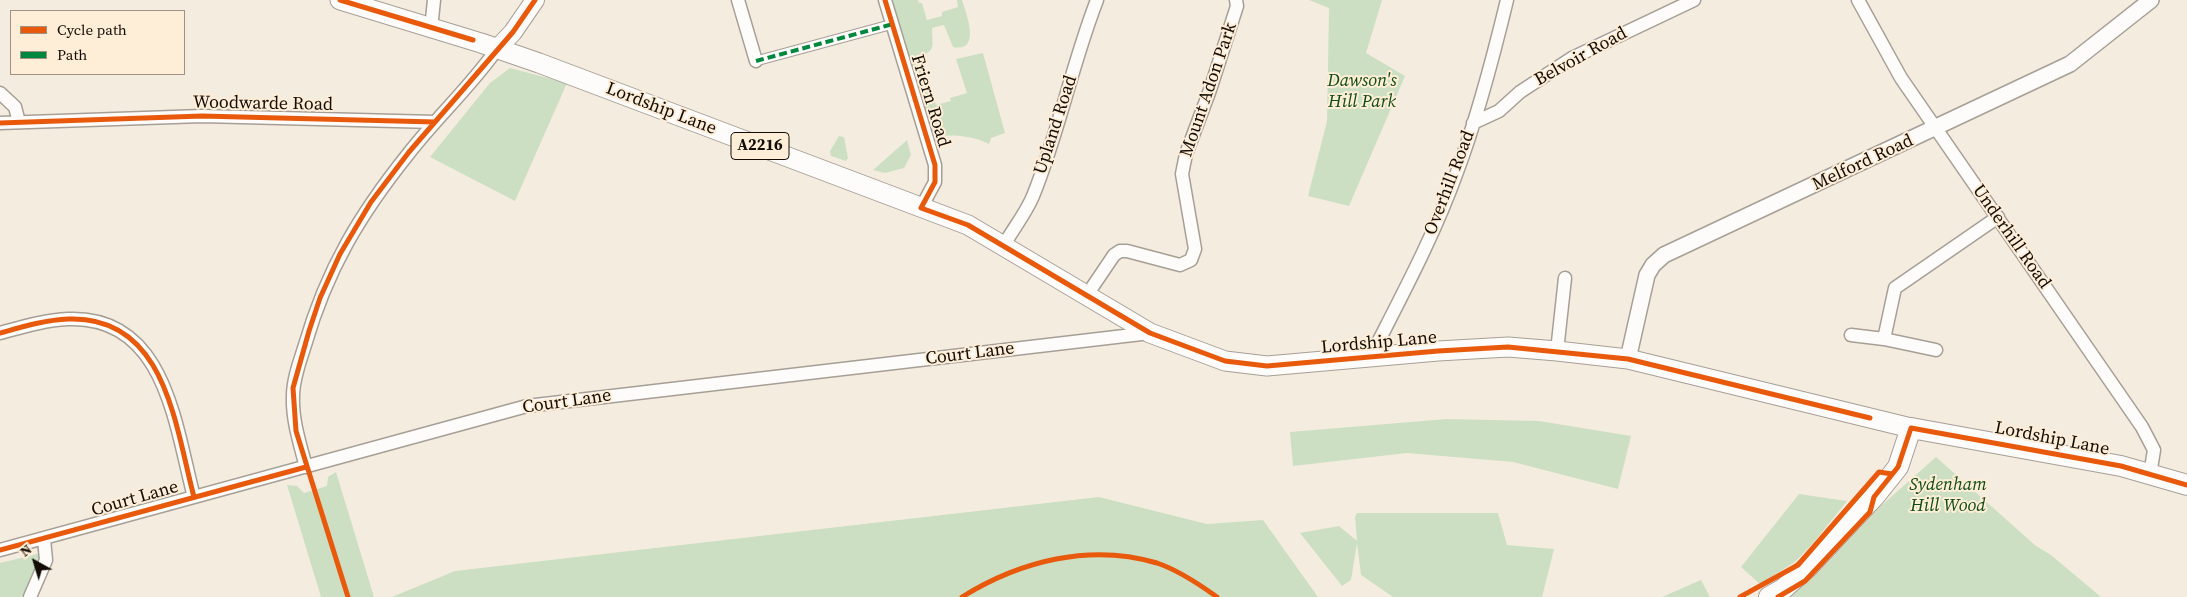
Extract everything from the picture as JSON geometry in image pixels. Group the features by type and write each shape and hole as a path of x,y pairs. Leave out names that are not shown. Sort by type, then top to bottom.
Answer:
{"highway":[{"name":"Lordship Lane","path":"1910,428 2058,453 2120,466 2187,486"},
{"path":"1769,597 1783,589 1809,566 1874,497 1898,467 1910,428"}],"main road":[{"name":"Lordship Lane","path":"340,0 375,5 430,29 497,49 857,181 921,208 968,225 1150,333 1225,361 1262,366 1508,347 1557,351 1628,359 1910,428"},
{"path":"497,49 513,32 536,0"}],"street":[{"path":"430,29 434,0"},
{"path":"738,0 756,61 893,24"},
{"name":"Friern Road","path":"885,0 935,165 935,182 921,208"},
{"name":"Upland Road","path":"1004,245 1032,197 1070,89 1087,25 1097,0"},
{"name":"Mount Adon Park","path":"1087,295 1114,255 1120,251 1127,251 1180,265 1191,260 1195,249 1182,174 1186,154 1210,90 1237,6 1236,0"},
{"name":"Overhill Road","path":"1370,358 1415,268 1457,173 1508,0"},
{"name":"Belvoir Road","path":"1473,124 1499,111 1520,92 1572,58 1694,0"},
{"name":"Underhill Road","path":"1858,0 1901,78 2142,427 2154,450 2150,475"},
{"name":"Melford Road","path":"1628,359 1647,275 1653,265 1664,255 2070,64 2151,0"},
{"path":"306,467 296,431 294,388 309,330 320,298 340,254 360,218 390,178 435,122 480,72 497,49"},
{"path":"0,93 15,107 20,122"},
{"name":"Woodwarde Road","path":"0,123 202,116 435,122"},
{"path":"1884,339 1895,288 1998,218"},
{"path":"1557,351 1565,278"},
{"path":"0,333 55,320 78,319 112,327 130,337 151,360 162,381 194,497"},
{"name":"Court Lane","path":"0,550 527,406 1150,333"},
{"path":"1851,335 1884,339 1936,350"},
{"path":"30,597 46,560 44,539"}],"green space":[{"path":"892,0 918,0 919,3 922,3 927,20 942,16 942,12 958,7 957,0 962,0 969,22 970,38 967,44 962,47 953,47 944,25 932,28 932,47 929,52 919,57 924,79 914,83"},
{"name":"Dawson's Hill Park","path":"1309,0 1382,0 1366,53 1405,76 1349,206 1308,196 1327,121 1329,8"},
{"path":"983,53 1005,133 991,138 989,144 953,135 930,136 915,85 925,82 928,89 931,88 936,105 951,101 950,98 967,93 956,59"},
{"path":"510,68 567,83 515,201 430,157 490,83"},
{"path":"839,136 844,137 848,158 846,161 831,156 830,151"},
{"path":"907,140 911,155 904,168 885,173 873,170"},
{"path":"1447,419 1539,421 1631,436 1618,489 1513,462 1407,453 1293,466 1290,432"},
{"name":"Sydenham Hill Wood","path":"1936,457 2036,546 2051,555 2101,597 1787,597 1819,572 1882,505"},
{"path":"336,472 374,597 321,597 287,485 297,486 304,493 327,486 328,477"},
{"path":"1799,494 1847,501 1795,562 1760,584 1741,567"},
{"path":"1099,497 1207,524 1263,520 1318,597 392,597 455,571"},
{"path":"1357,513 1498,513 1507,545 1554,549 1542,597 1393,597 1361,575 1357,543 1351,580 1342,586 1300,533 1339,526 1357,541 1355,517"},
{"path":"41,553 40,565 34,585 30,590 20,597 0,597 0,563"},
{"path":"1701,580 1710,597 1662,597"}],"marked path":[{"path":"756,61 893,24"}],"cycle path":[{"path":"340,0 473,40"},
{"path":"348,597 296,431 293,388 309,331 320,298 340,254 371,202 409,152 513,32 535,0"},
{"path":"885,0 935,165 935,182 921,208 968,225 1150,333 1225,361 1267,366 1438,351 1508,347 1628,359 1870,418"},
{"path":"0,123 202,116 435,122"},
{"path":"0,333 42,322 68,319 101,323 126,335 146,355 161,380 172,408 194,497"},
{"path":"1778,597 1805,581 1870,512 1874,497 1898,467 1911,428 2121,466 2187,485"},
{"path":"0,550 306,467"},
{"path":"1740,597 1798,565 1879,472 1892,474"},
{"path":"962,597 984,584 1032,565 1081,555 1132,557 1157,563 1173,569 1217,597"}]}
